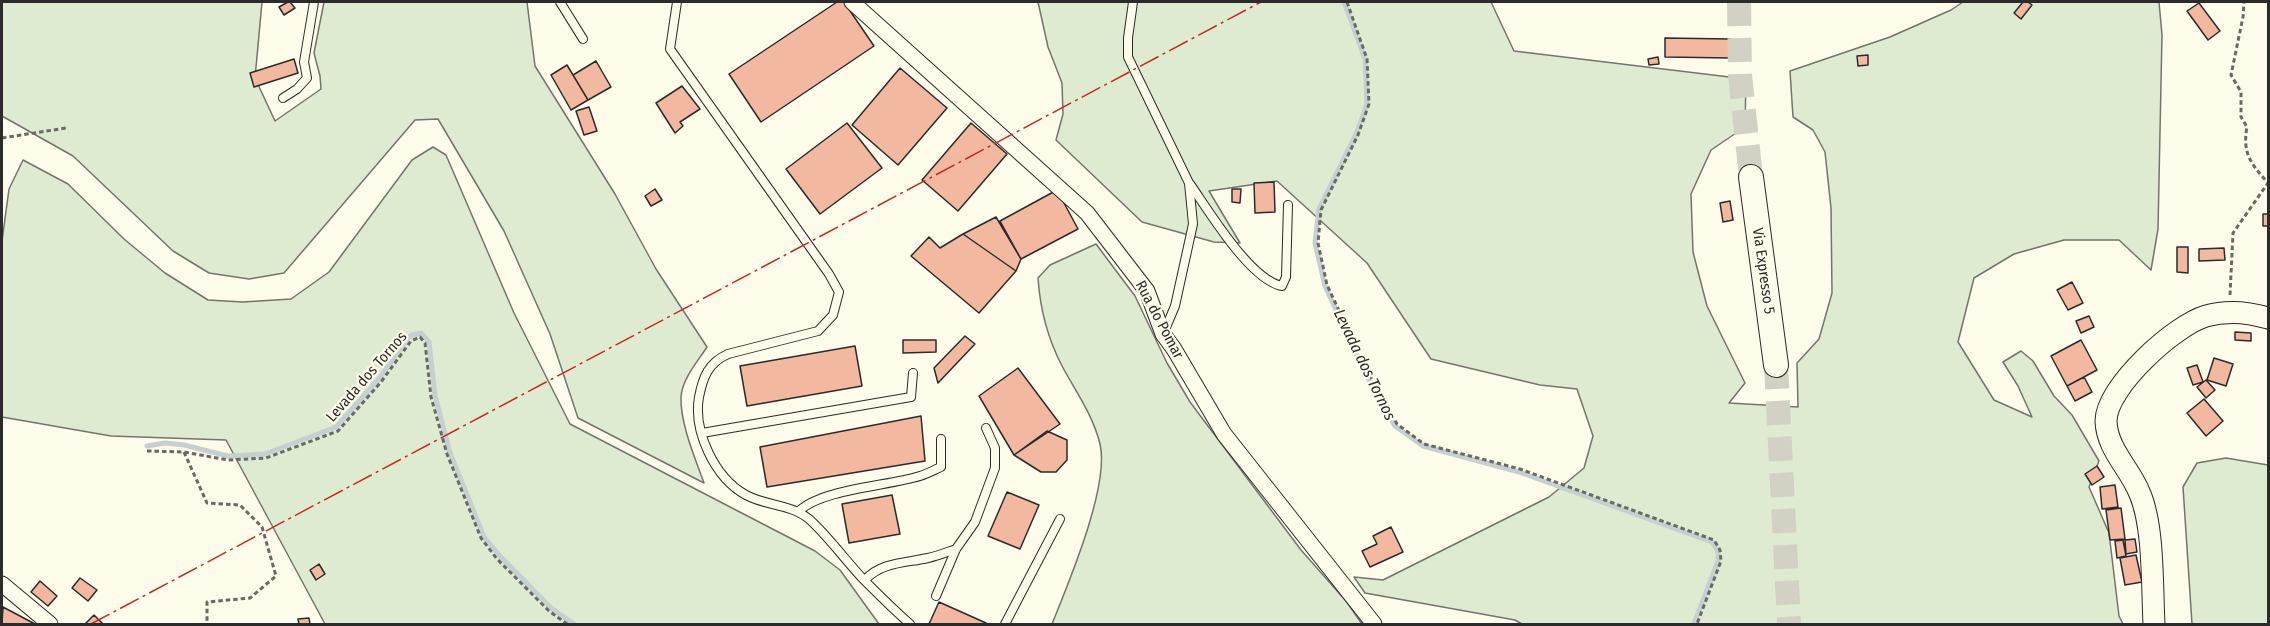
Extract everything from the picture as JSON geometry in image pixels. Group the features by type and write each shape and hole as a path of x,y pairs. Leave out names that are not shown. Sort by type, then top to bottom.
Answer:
{"main road":[{"name":"Via Expresso 5","path":"1751,177 1776,365"}],"street":[{"name":"Rua do Pomar","path":"852,2 1087,213 1147,291 1163,334 1224,434 1374,624"},
{"path":"2154,624 2148,517 2140,492 2112,447 2106,424 2110,402 2125,380 2166,339 2193,321 2219,313 2232,312 2268,318"},
{"path":"2,584 50,624"}],"lane":[{"path":"283,98 297,89 307,78 304,62 314,2"},
{"path":"560,2 583,39"},
{"path":"677,2 670,49 830,274 839,292 833,315 818,331 728,354 717,359 708,368 699,400 702,432 716,467 729,482 746,495 799,511 910,624"},
{"path":"1132,2 1128,57 1189,183 1244,259 1271,284 1282,286 1286,277 1288,205"},
{"path":"1163,334 1175,306 1193,224 1189,183"},
{"path":"702,432 911,397 913,373"},
{"path":"936,596 956,549 975,522 995,468 995,448 986,428"},
{"path":"799,511 806,504 828,497 921,476 941,466 940,439"},
{"path":"1005,624 1060,519"},
{"path":"865,580 871,573 885,566 931,558 956,549"}],"path":[{"path":"1347,2 1367,59 1370,104 1358,135 1321,210 1318,243 1327,285 1368,372 1397,424 1424,444 1520,469 1714,540 1720,550 1721,561 1697,624"},
{"path":"2232,312 2229,287 2233,233 2268,183 2252,166 2244,144 2247,127 2241,117 2241,92 2231,75 2244,2"},
{"path":"2,138 66,128"},
{"name":"Levada dos Tornos","path":"147,451 184,452 228,460 266,458 338,431 381,382 411,340 417,337 422,338 425,343 431,397 447,454 481,538 497,559 549,611 567,624"},
{"path":"184,452 207,503 240,505 262,527 276,576 250,598 207,602 207,624"}],"green space":[{"path":"2,2 262,2 255,78 275,121 321,89 314,53 324,2 527,2 535,66 615,194 656,269 707,347 687,377 681,397 685,429 704,483 578,418 550,334 504,231 438,119 415,120 284,273 249,279 209,273 173,251 73,156 2,116"},
{"path":"1038,2 1491,2 1514,51 1746,79 1745,127 1711,150 1691,194 1693,252 1707,306 1745,383 1729,403 1798,407 1797,363 1819,339 1832,293 1831,208 1825,152 1813,130 1793,117 1790,71 1890,37 1951,10 1963,2 2159,2 2162,35 2158,229 2151,270 2119,240 2064,240 2014,254 1974,278 1958,342 1994,400 2032,417 2018,386 2003,362 2021,351 2033,361 2054,396 2072,415 2099,461 2089,487 2109,533 2119,616 2123,624 1522,624 1515,620 1365,593 1354,577 1383,580 1549,497 1584,468 1593,436 1577,389 1540,385 1431,359 1367,263 1277,181 1209,191 1240,243 1214,242 1142,222 1056,140 1063,114 1062,83 1048,47"},
{"path":"433,147 446,155 514,313 570,424 815,551 840,570 879,624 325,624 226,440 111,436 2,417 2,241 9,189 23,160 68,184 124,239 165,273 208,300 243,302 291,299 329,272 412,160"},
{"path":"1096,244 1135,296 1167,363 1190,402 1301,550 1346,601 1362,624 1052,624 1086,535 1099,484 1101,462 1100,444 1093,423 1057,356 1049,334 1038,278 1050,265"},
{"path":"2226,458 2268,465 2268,624 2192,624 2183,487 2197,463"}],"building":[{"path":"288,2 295,8 284,15 279,7"},
{"path":"837,2 844,2 874,46 761,122 729,74"},
{"path":"2023,2 2032,5 2021,19 2014,13"},
{"path":"2199,3 2220,31 2208,40 2187,11"},
{"path":"1665,38 1731,39 1731,58 1665,57"},
{"path":"1868,55 1868,65 1858,66 1857,56"},
{"path":"1658,57 1659,64 1649,65 1648,59"},
{"path":"294,59 298,73 254,87 250,73"},
{"path":"596,61 611,87 588,100 573,75"},
{"path":"567,65 588,100 571,110 551,75"},
{"path":"900,68 947,108 898,165 852,125"},
{"path":"682,86 700,109 680,122 683,126 675,133 656,103"},
{"path":"589,107 597,131 584,135 576,111"},
{"path":"847,123 882,168 820,214 786,169"},
{"path":"971,123 1007,154 958,211 922,180"},
{"path":"1274,182 1275,212 1255,213 1254,183"},
{"path":"655,189 662,200 651,206 645,196"},
{"path":"1232,189 1241,189 1240,203 1232,202"},
{"path":"1057,190 1078,229 1021,259 1000,221"},
{"path":"1730,201 1733,220 1723,222 1720,203"},
{"path":"2263,214 2268,214 2268,226 2263,226"},
{"path":"996,217 1021,259 1016,271 963,234"},
{"path":"963,234 1016,271 979,313 911,256 929,237 940,248"},
{"path":"2177,247 2188,247 2188,273 2177,272"},
{"path":"2224,248 2225,260 2199,261 2199,249"},
{"path":"2072,282 2083,303 2068,310 2057,290"},
{"path":"2089,316 2094,327 2081,333 2076,321"},
{"path":"2235,332 2251,333 2251,341 2235,340"},
{"path":"965,336 975,344 938,383 934,368"},
{"path":"903,340 936,340 936,352 903,353"},
{"path":"2081,340 2097,370 2067,386 2051,356"},
{"path":"855,346 862,386 747,406 740,366"},
{"path":"2214,358 2233,364 2226,386 2207,380"},
{"path":"2197,365 2203,382 2193,385 2187,368"},
{"path":"1018,368 1060,424 1014,455 979,396"},
{"path":"2084,377 2092,392 2075,401 2067,386"},
{"path":"2206,380 2215,390 2206,398 2197,387"},
{"path":"2204,399 2223,421 2206,436 2187,413"},
{"path":"921,416 925,461 767,487 760,447"},
{"path":"1047,431 1067,440 1067,460 1056,472 1041,472 1014,455"},
{"path":"2097,466 2104,477 2092,485 2085,474"},
{"path":"2115,485 2118,507 2102,509 2100,487"},
{"path":"1007,492 1039,505 1020,549 988,536"},
{"path":"892,495 900,534 849,543 842,504"},
{"path":"2121,508 2125,539 2110,540 2106,510"},
{"path":"1391,527 1403,552 1370,567 1362,551 1377,544 1373,536"},
{"path":"2135,539 2137,552 2126,554 2125,540"},
{"path":"2123,540 2126,556 2117,558 2115,541"},
{"path":"2136,555 2142,582 2125,585 2120,558"},
{"path":"319,564 325,574 316,580 310,570"},
{"path":"80,578 97,590 88,601 72,588"},
{"path":"40,581 57,596 48,606 31,592"},
{"path":"939,602 986,623 929,624"},
{"path":"3,607 35,624 2,624"},
{"path":"94,615 103,624 85,624"},
{"path":"309,618 310,624 299,624 298,619"}],"waterway":[{"name":"Levada dos Tornos","path":"1344,2 1365,59 1367,104 1356,134 1319,209 1315,243 1325,286 1365,373 1395,426 1423,446 1519,472 1712,542 1718,551 1718,561 1694,624"},
{"name":"Levada dos Tornos","path":"147,446 165,443 184,445 228,456 265,454 336,427 378,380 408,338 421,333 429,342 435,396 450,453 484,537 551,608 574,624"}],"tunnel":[{"path":"1739,2 1740,75 1751,177"},
{"path":"1776,365 1789,624"}],"power":[{"path":"91,624 1261,2"}]}
